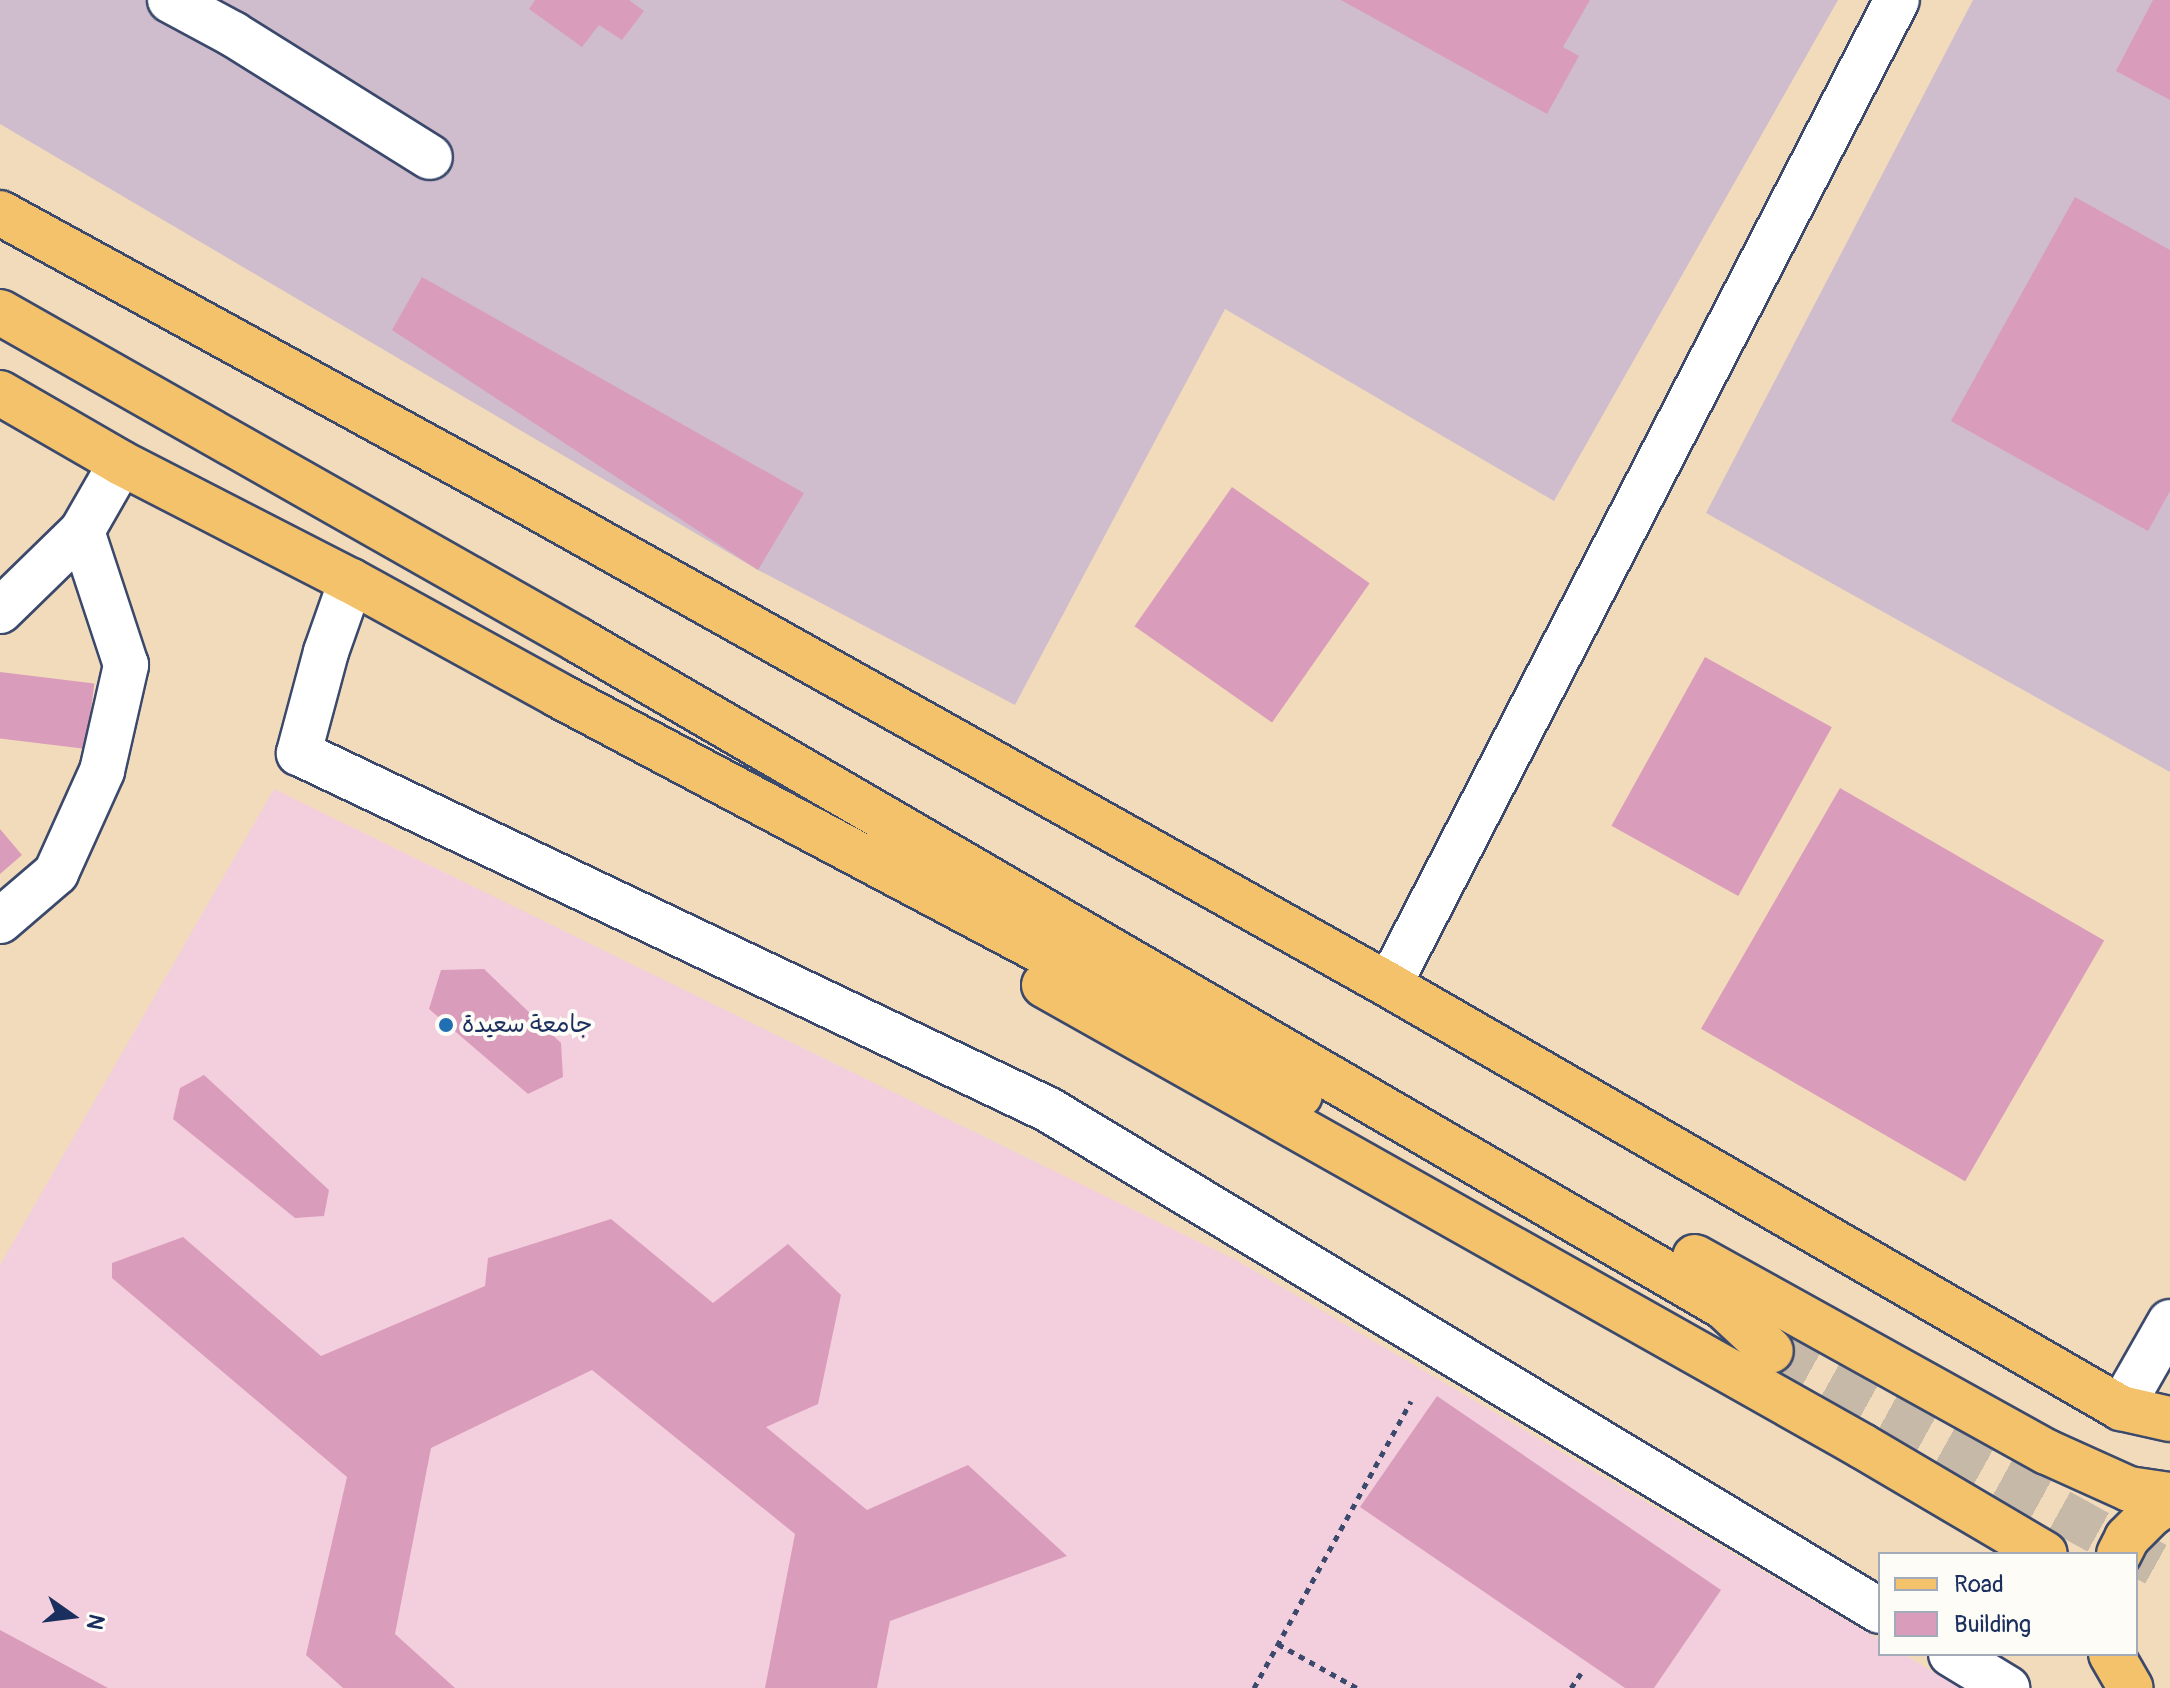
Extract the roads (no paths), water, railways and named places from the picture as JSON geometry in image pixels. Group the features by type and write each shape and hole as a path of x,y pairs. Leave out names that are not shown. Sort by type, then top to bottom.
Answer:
{"main road":[{"path":"0,213 522,499 1389,985 2121,1408 2170,1419"},
{"path":"0,312 578,640 1724,1307 1771,1351 1711,1326 1088,976 558,695 351,581 121,463 0,393"},
{"path":"578,640 778,739 991,856 1798,1316 2047,1452 2129,1489 2170,1495"},
{"path":"558,695 1111,1025 1862,1446 2042,1552"},
{"path":"2120,1552 2127,1538 2151,1514 2170,1501"}],"street":[{"path":"170,0 233,34 430,157"},
{"path":"1389,985 1897,0"},
{"path":"0,611 82,531 121,463"},
{"path":"0,921 56,873 102,771 123,680 126,665 82,531"},
{"path":"351,581 326,652 299,753 1049,1110 1878,1610"},
{"path":"2121,1408 2170,1322"},
{"path":"1954,1656 2007,1688"}],"tunnel":[{"path":"1771,1351 2134,1552"},
{"path":"2138,1554 2170,1572"}],"place":[{"name":"جامعة سعيدة","path":"446,1025"}]}
